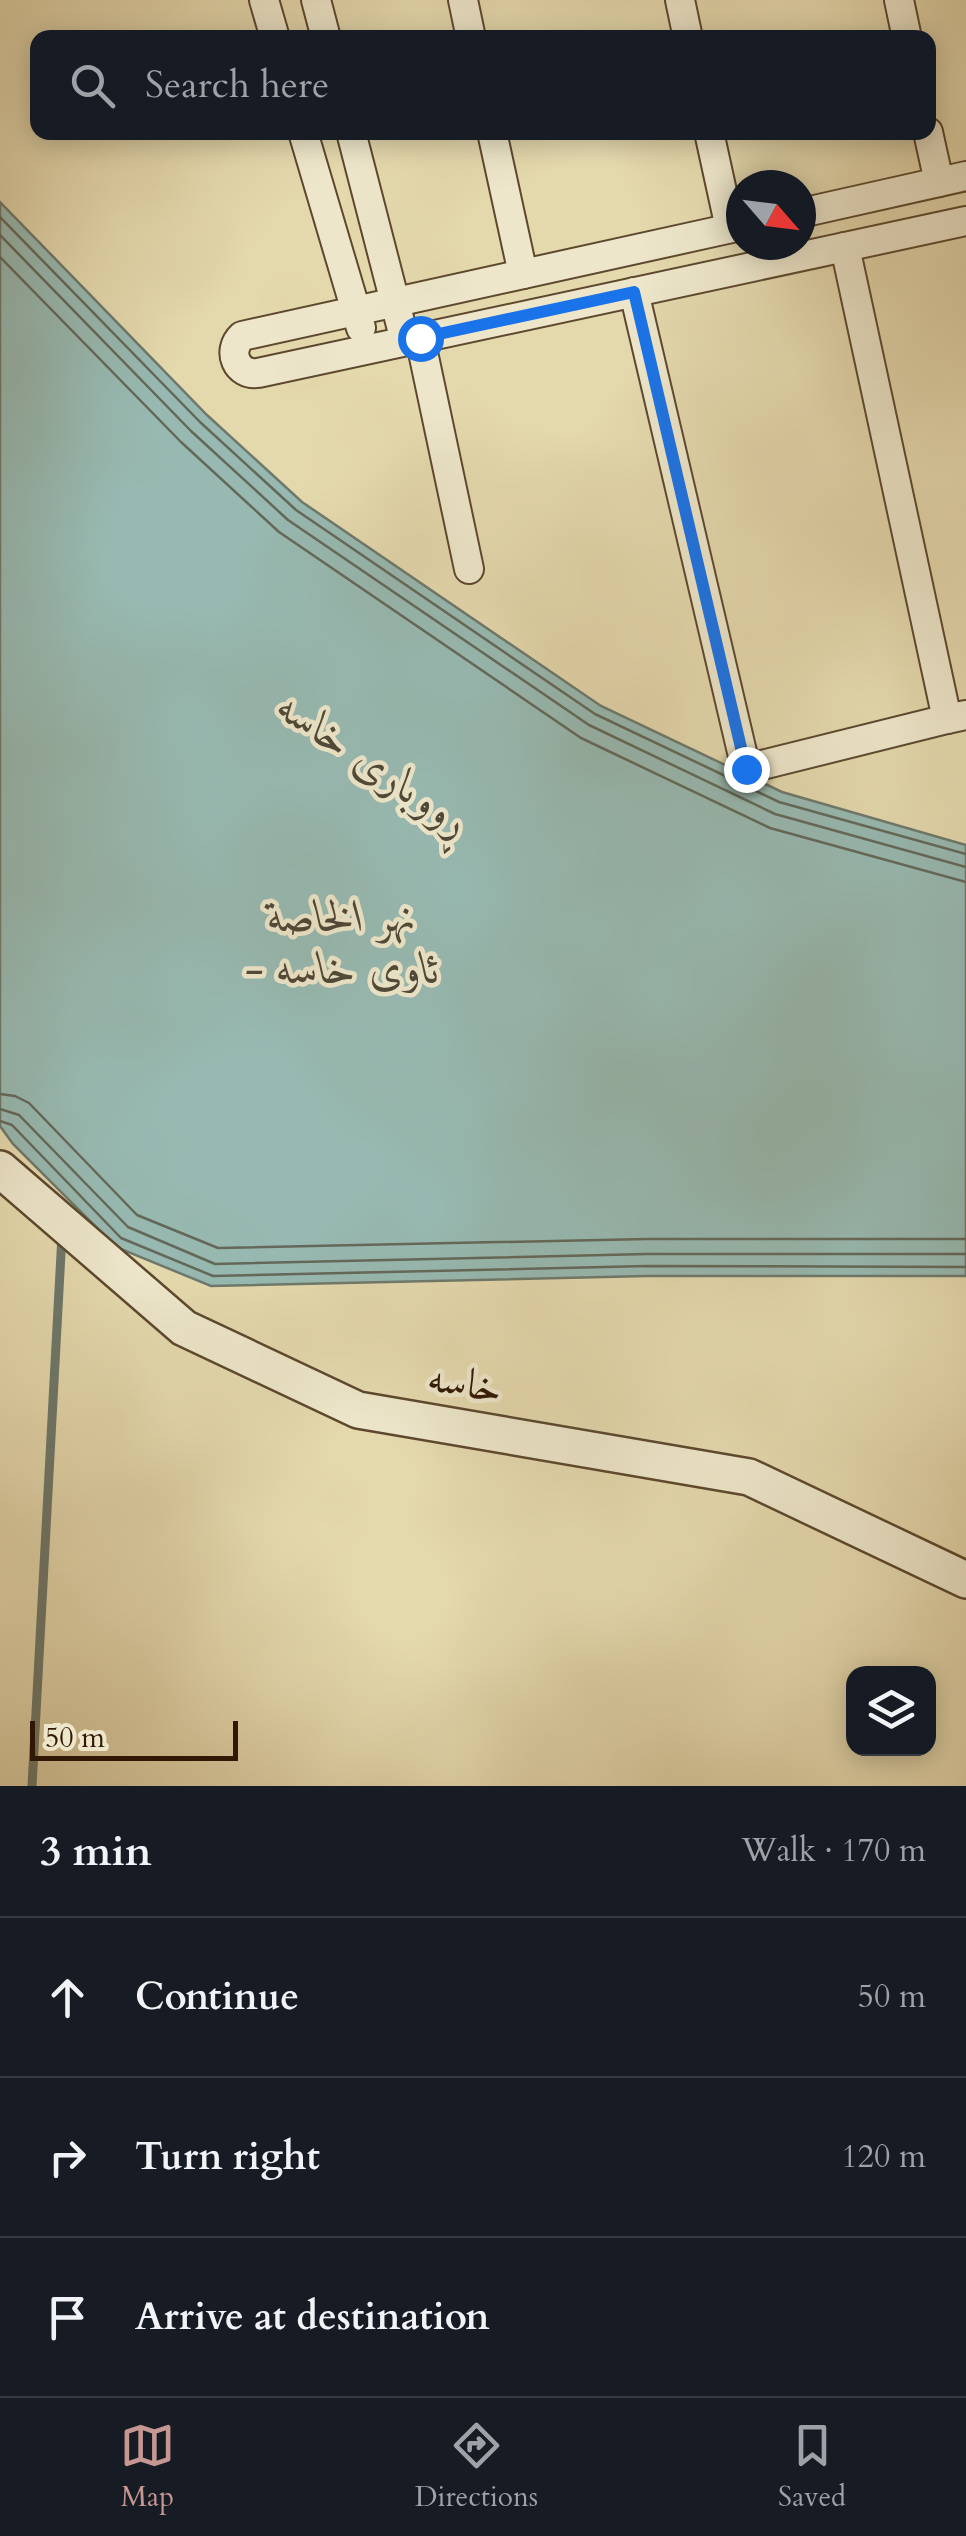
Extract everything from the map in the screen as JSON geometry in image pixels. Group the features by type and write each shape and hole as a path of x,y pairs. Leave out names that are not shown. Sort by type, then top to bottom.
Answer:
{"street":[{"path":"264,0 273,30"},
{"path":"316,0 324,30"},
{"path":"463,0 469,30"},
{"path":"680,0 686,30"},
{"path":"900,0 906,30"},
{"path":"306,140 368,350"},
{"path":"353,140 395,302 412,340 470,569"},
{"path":"494,140 523,274"},
{"path":"711,140 726,194"},
{"path":"816,210 952,179 932,140"},
{"path":"726,229 242,336 235,343 234,352 238,367 251,374 966,221"},
{"path":"634,292 746,769 957,717 845,247"},
{"name":"خاسە","path":"0,1169 184,1328 358,1410 750,1477 966,1580"}],"water":[{"name":"نهر الخاصة - ئاوی خاسە","path":"0,202 207,415 302,502 601,706 782,792 966,845 966,1276 647,1276 211,1286 116,1247 13,1144 0,1126"}],"waterway":[{"path":"32,1786 62,1235"}],"route":[{"path":"420,338 634,292 746,769"}],"water label":[{"name":"ڕووباری خاسە","path":"374,764"}]}
